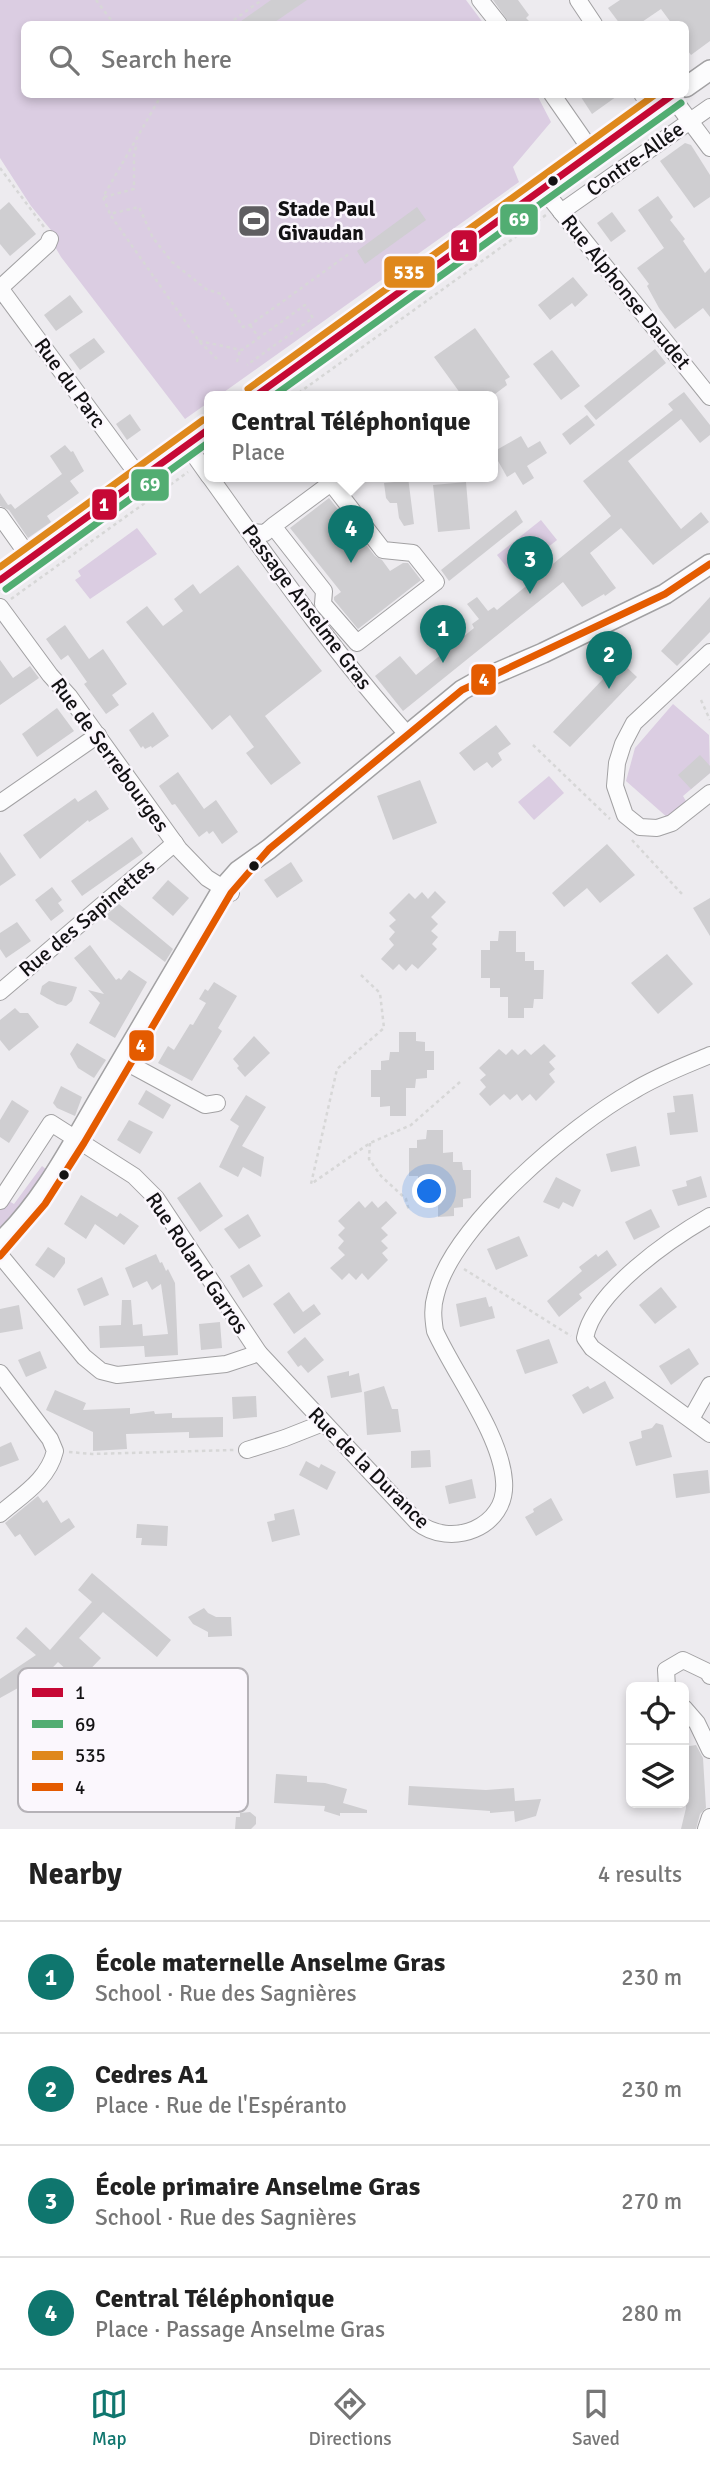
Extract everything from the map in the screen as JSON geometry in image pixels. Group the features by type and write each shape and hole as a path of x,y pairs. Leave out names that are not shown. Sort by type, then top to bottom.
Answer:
{"main road":[{"path":"689,85 710,70"},
{"path":"262,391 593,153 648,102"},
{"path":"0,580 204,433"},
{"path":"0,1256 45,1204 237,870 269,849 407,734 478,681 665,594 710,564"},
{"path":"0,1242 13,1230 80,1141"}],"street":[{"path":"480,0 497,21"},
{"path":"578,0 592,21"},
{"path":"555,98 593,153"},
{"path":"680,98 690,121 710,148"},
{"name":"Contre-Allée","path":"559,210 710,107"},
{"name":"Rue Alphonse Daudet","path":"542,188 710,397"},
{"path":"0,288 48,244 50,239"},
{"name":"Rue du Parc","path":"0,288 141,478"},
{"name":"Passage Anselme Gras","path":"187,445 204,468"},
{"name":"Passage Anselme Gras","path":"214,482 329,640 374,698 407,734"},
{"path":"254,538 265,533 273,526 331,483 383,550 413,553 436,582 357,643 323,604 324,591 273,526"},
{"path":"0,516 30,558"},
{"name":"Rue de Serrebourges","path":"0,607 98,735 175,843 194,866 227,891"},
{"path":"710,652 634,723 617,763 615,786 625,815 640,827 657,828 672,823 710,793"},
{"path":"0,803 98,735"},
{"name":"Rue des Sapinettes","path":"0,992 175,843"},
{"name":"Rue de la Durance","path":"298,1398 428,1531 466,1534 481,1527 493,1517 503,1502 505,1483 494,1440 435,1331 432,1311 442,1277 474,1227 504,1193 559,1142 633,1090 710,1055"},
{"path":"127,1063 205,1105 217,1103"},
{"name":"Rue Roland Garros","path":"0,1201 51,1124 134,1176 156,1198 259,1353 298,1398"},
{"path":"710,1216 690,1227 640,1264 605,1299 584,1338 592,1348 710,1434"},
{"path":"0,1256 84,1357 101,1371 117,1375 226,1364 259,1353"},
{"path":"0,1373 50,1439 55,1451 52,1465 44,1477 0,1514"},
{"path":"691,1419 710,1385"},
{"path":"247,1450 323,1423"},
{"path":"667,1682 666,1670 683,1660 708,1672 710,1676"},
{"path":"689,1714 710,1750"},
{"path":"706,1829 710,1817"}],"path":[{"path":"96,0 112,21"},
{"path":"232,21 262,0"},
{"path":"103,197 160,98"},
{"path":"103,197 134,189 134,155 138,140"},
{"path":"0,168 51,236 50,239"},
{"path":"103,197 110,214 199,341 216,359"},
{"path":"110,214 139,207 153,238 172,262 205,289 221,294 243,327 250,325 350,253"},
{"path":"302,391 559,210"},
{"path":"237,362 240,350 304,306 313,318 247,365"},
{"path":"250,325 259,338"},
{"path":"199,341 240,350"},
{"path":"0,607 204,474"},
{"path":"701,700 710,720"},
{"path":"533,745 616,824"},
{"path":"631,839 682,894"},
{"path":"361,975 380,993 384,1028 337,1069 311,1184 370,1143 411,1125 460,1082"},
{"path":"370,1143 369,1159 381,1176 406,1199 409,1211"},
{"path":"452,1261 567,1335 584,1338"},
{"path":"55,1451 92,1454 247,1450"}],"shaded area":[{"name":"Stade Paul Givaudan","path":"0,0 466,0 482,21 21,21 21,98 539,98 551,122 513,167 519,182 225,391 204,391 204,406 185,419 61,257 51,240 56,236 31,206 0,158"},
{"path":"541,520 557,540 513,575 497,555"},
{"path":"137,528 157,554 90,599 75,580 81,576 78,571"},
{"path":"673,704 709,735 710,773 683,796 687,803 668,818 626,781 635,748"},
{"path":"549,776 564,793 534,820 518,802"},
{"path":"42,1166 47,1170 15,1216 0,1231 0,1210 7,1200 14,1204"}],"building":[{"path":"271,0 307,0 276,21 241,21"},
{"path":"493,0 518,0 529,15 526,18 529,21 508,21"},
{"path":"620,0 710,0 710,41 691,55 689,21 670,21 661,9 643,21 618,21 608,8"},
{"path":"582,98 614,98 592,114"},
{"path":"685,143 691,145 710,175 710,197 694,208 660,161"},
{"path":"658,196 673,217 670,220 705,273 710,268 710,317 703,308 675,329 659,308 647,286 649,284 637,268 664,248 638,210"},
{"path":"9,202 36,234 10,256 0,244 0,210"},
{"path":"417,207 426,220 365,264 357,251"},
{"path":"612,212 626,231 611,242 597,223"},
{"path":"573,277 588,295 575,307 572,303 550,320 538,305"},
{"path":"70,295 83,312 56,331 44,315"},
{"path":"475,328 510,377 505,380 507,385 498,392 459,391 434,357"},
{"path":"94,338 105,352 80,370 69,355"},
{"path":"655,349 666,363 596,420 584,406"},
{"path":"552,350 580,386 561,400 533,364"},
{"path":"684,392 710,425 710,435 700,443 681,419 628,461 681,529 701,512 709,522 653,565 621,528 590,553 616,588 582,607 563,582 403,711 375,676 400,656 416,675 474,628 472,624 479,619 467,604 477,597 488,611 494,607 497,610 611,516 583,481 673,410 668,404"},
{"path":"130,414 141,430 127,440 116,424"},
{"path":"587,415 595,425 570,445 562,434"},
{"path":"521,436 528,448 540,441 547,453 527,466 534,478 523,485 515,472 507,477 498,461 498,449"},
{"path":"65,445 73,451 84,471 70,481 79,493 47,516 51,522 28,538 9,510 0,506 0,493 8,505 11,504 15,509 62,474 50,456"},
{"path":"409,482 414,524 404,526 399,518 397,503 390,503 386,498 384,483"},
{"path":"466,482 470,529 438,532 433,485"},
{"path":"329,498 390,571 408,563 421,580 358,629 334,600 341,592 290,528"},
{"path":"516,510 523,522 449,581 441,570"},
{"path":"238,565 322,671 265,716 301,763 271,785 246,753 254,747 230,715 212,730 126,622 147,606 163,626 183,611 174,599 193,584 200,594"},
{"path":"710,597 710,632 677,666 661,651"},
{"path":"65,625 89,659 103,649 127,684 112,695 119,705 106,714 84,684 87,682 68,655 61,660 46,639"},
{"path":"0,660 13,678 30,666 39,678 0,705"},
{"path":"620,661 637,677 570,747 553,732"},
{"path":"57,708 74,731 37,757 22,734"},
{"path":"153,712 169,736 152,748 141,748 129,730"},
{"path":"496,725 511,744 498,753 502,760 492,768 487,762 474,771 459,753"},
{"path":"700,755 710,766 710,773 691,789 678,775"},
{"path":"178,772 204,809 216,800 238,832 222,844 213,831 209,834 207,831 199,837 159,786"},
{"path":"420,780 437,823 393,840 377,796"},
{"path":"96,790 109,809 89,822 88,820 40,859 23,835 75,798 78,802"},
{"path":"132,837 143,853 82,896 71,881"},
{"path":"607,844 635,875 600,903 587,888 564,907 552,893"},
{"path":"0,852 16,875 0,886"},
{"path":"291,862 303,881 277,898 264,880"},
{"path":"168,880 189,898 173,916 152,898"},
{"path":"52,887 62,900 58,903 64,911 51,921 35,900"},
{"path":"435,891 446,902 431,917 438,924 431,931 438,937 432,944 437,949 418,969 412,964 406,971 399,964 393,970 381,959 394,945 389,939 395,932 389,926 396,920 389,913 409,893 415,899 422,892 428,899"},
{"path":"710,898 710,936 693,908"},
{"path":"119,904 173,949 165,962 105,916"},
{"path":"17,922 31,941 6,958 0,949 0,933"},
{"path":"499,931 516,931 516,952 525,952 525,961 534,961 534,970 544,970 543,999 534,999 533,1008 524,1008 524,1018 508,1018 508,997 500,997 500,988 490,988 490,978 481,978 481,950 490,950 490,941 498,941"},
{"path":"90,945 116,980 121,980 129,970 147,982 115,1038 89,1023 100,1003 88,990 104,994 74,958"},
{"path":"667,954 693,984 658,1014 631,983"},
{"path":"49,981 77,987 72,1001 66,1006 40,994 42,986"},
{"path":"214,982 237,996 218,1028 222,1031 192,1081 158,1063 168,1046 174,1050 190,1024 193,1025 206,1003 199,999 205,989 208,991"},
{"path":"15,1008 20,1013 28,1013 39,1027 9,1051 0,1040 0,1020"},
{"path":"399,1032 416,1032 416,1041 425,1042 425,1051 434,1051 434,1070 427,1070 427,1078 416,1079 415,1088 406,1088 406,1116 390,1116 390,1106 380,1107 380,1097 371,1097 371,1070 381,1070 381,1061 389,1060 390,1052 399,1052"},
{"path":"254,1036 270,1053 245,1077 233,1059"},
{"path":"77,1043 106,1060 94,1078 78,1068 70,1054"},
{"path":"544,1044 556,1056 549,1062 555,1069 549,1074 555,1082 536,1101 530,1094 522,1101 517,1094 510,1100 504,1094 490,1106 479,1094 486,1087 480,1080 486,1075 479,1068 499,1049 506,1055 512,1049 518,1055 525,1049 531,1055"},
{"path":"61,1086 82,1097 75,1116 57,1108 53,1103"},
{"path":"146,1090 171,1105 163,1119 138,1104"},
{"path":"693,1094 698,1132 670,1135 667,1113 675,1112 673,1096"},
{"path":"246,1095 266,1107 242,1146 264,1157 261,1177 243,1167 238,1177 219,1167 239,1126 230,1120"},
{"path":"12,1100 29,1111 9,1143 0,1137 0,1120"},
{"path":"129,1120 153,1132 140,1154 117,1140"},
{"path":"427,1130 443,1130 443,1153 453,1152 453,1162 462,1162 463,1170 471,1170 471,1198 463,1199 463,1207 454,1208 454,1216 438,1217 438,1194 427,1194 427,1185 418,1184 418,1176 409,1176 409,1148 417,1148 417,1140 426,1139"},
{"path":"636,1146 640,1166 611,1172 606,1154"},
{"path":"701,1176 707,1197 678,1206 672,1190 687,1186 686,1181"},
{"path":"556,1177 581,1190 573,1207 563,1202 559,1209 543,1202"},
{"path":"200,1182 223,1216 200,1232 177,1198"},
{"path":"81,1195 117,1217 120,1213 139,1226 124,1245 95,1224 86,1239 64,1224"},
{"path":"359,1201 365,1208 372,1201 378,1208 386,1201 397,1213 381,1228 388,1235 381,1241 388,1248 382,1253 388,1260 368,1280 362,1273 356,1280 349,1273 342,1280 330,1268 345,1255 338,1248 344,1241 338,1235 345,1228 338,1221"},
{"path":"651,1209 660,1227 634,1240 625,1222"},
{"path":"248,1214 261,1236 239,1249 224,1229"},
{"path":"519,1236 528,1256 496,1270 487,1249"},
{"path":"48,1247 65,1258 65,1263 54,1278 35,1265"},
{"path":"607,1250 617,1265 579,1294 582,1298 559,1317 547,1301 582,1271 579,1267 596,1254 598,1257"},
{"path":"156,1254 175,1283 178,1355 145,1357 144,1346 100,1348 99,1326 121,1325 122,1300 131,1300 133,1325 142,1324 143,1336 168,1334 161,1284 152,1290 147,1281 133,1288 125,1268"},
{"path":"249,1264 263,1286 243,1298 230,1276"},
{"path":"102,1277 109,1295 84,1306 77,1289"},
{"path":"661,1287 677,1307 655,1324 639,1305"},
{"path":"289,1292 303,1312 314,1304 321,1314 294,1334 273,1304"},
{"path":"486,1297 495,1318 460,1327 456,1304"},
{"path":"19,1305 23,1329 0,1333 0,1309"},
{"path":"220,1322 222,1348 201,1350 199,1324"},
{"path":"305,1337 324,1360 308,1373 301,1365 298,1367 287,1352"},
{"path":"549,1339 558,1363 525,1374 516,1350"},
{"path":"689,1348 699,1364 671,1385 659,1366"},
{"path":"40,1351 47,1368 26,1377 18,1360"},
{"path":"349,1371 349,1376 359,1373 362,1392 331,1398 327,1376"},
{"path":"605,1381 614,1398 583,1414 572,1395"},
{"path":"384,1386 392,1409 398,1409 401,1432 367,1435 364,1392"},
{"path":"55,1390 86,1403 83,1410 130,1408 130,1414 154,1411 155,1414 172,1413 172,1418 223,1417 223,1437 189,1438 189,1432 126,1434 127,1449 93,1451 93,1432 46,1410"},
{"path":"256,1396 257,1417 233,1419 232,1397"},
{"path":"656,1423 663,1425 672,1457 636,1466 629,1442 642,1438 641,1431 652,1428"},
{"path":"11,1442 19,1460 0,1467 0,1447"},
{"path":"430,1450 431,1467 411,1468 411,1451"},
{"path":"306,1461 319,1468 321,1464 336,1472 327,1490 299,1475"},
{"path":"708,1470 710,1493 676,1498 673,1474"},
{"path":"472,1479 476,1498 449,1504 445,1486"},
{"path":"38,1496 43,1503 47,1500 61,1523 69,1518 75,1527 35,1556 20,1534 15,1537 5,1523"},
{"path":"551,1498 563,1520 536,1536 525,1517"},
{"path":"294,1509 300,1535 272,1542 267,1522 275,1520 274,1514"},
{"path":"137,1524 168,1526 167,1546 141,1545 142,1538 136,1538"},
{"path":"92,1573 171,1640 157,1657 103,1612 79,1638 101,1658 91,1668 65,1668 58,1662 52,1668 18,1668 18,1688 0,1698 0,1679 36,1655 16,1638 26,1627 50,1650 92,1602 78,1590"},
{"path":"204,1608 216,1617 231,1617 232,1636 208,1637 208,1632 193,1624 188,1617"},
{"path":"696,1745 703,1758 706,1808 700,1814 696,1829 681,1829 686,1808 689,1808 689,1746"},
{"path":"276,1774 307,1776 307,1782 325,1783 347,1789 343,1803 367,1810 367,1813 340,1813 340,1816 324,1811 325,1806 274,1803"},
{"path":"409,1786 486,1790 514,1788 515,1801 541,1799 536,1816 515,1822 514,1811 490,1813 408,1805"},
{"path":"250,1812 256,1817 256,1824 251,1829 235,1829 236,1817 240,1817 240,1813"}],"transit line":[{"name":"535","path":"248,389 650,98"},
{"name":"1","path":"262,391 668,98"},
{"name":"69","path":"280,391 681,103"},
{"name":"535","path":"0,567 203,420"},
{"name":"1","path":"0,580 204,433"},
{"name":"69","path":"6,589 204,446"},
{"name":"4","path":"0,1256 45,1204 84,1143 231,893 269,849 462,690 665,594 710,564"}],"place":[{"name":"Stade Paul Givaudan","path":"254,221"},
{"name":"Central Téléphonique","path":"351,563"},
{"name":"École primaire Anselme Gras","path":"530,594"},
{"name":"École maternelle Anselme Gras","path":"443,663"},
{"name":"Cedres A1","path":"609,689"}]}
